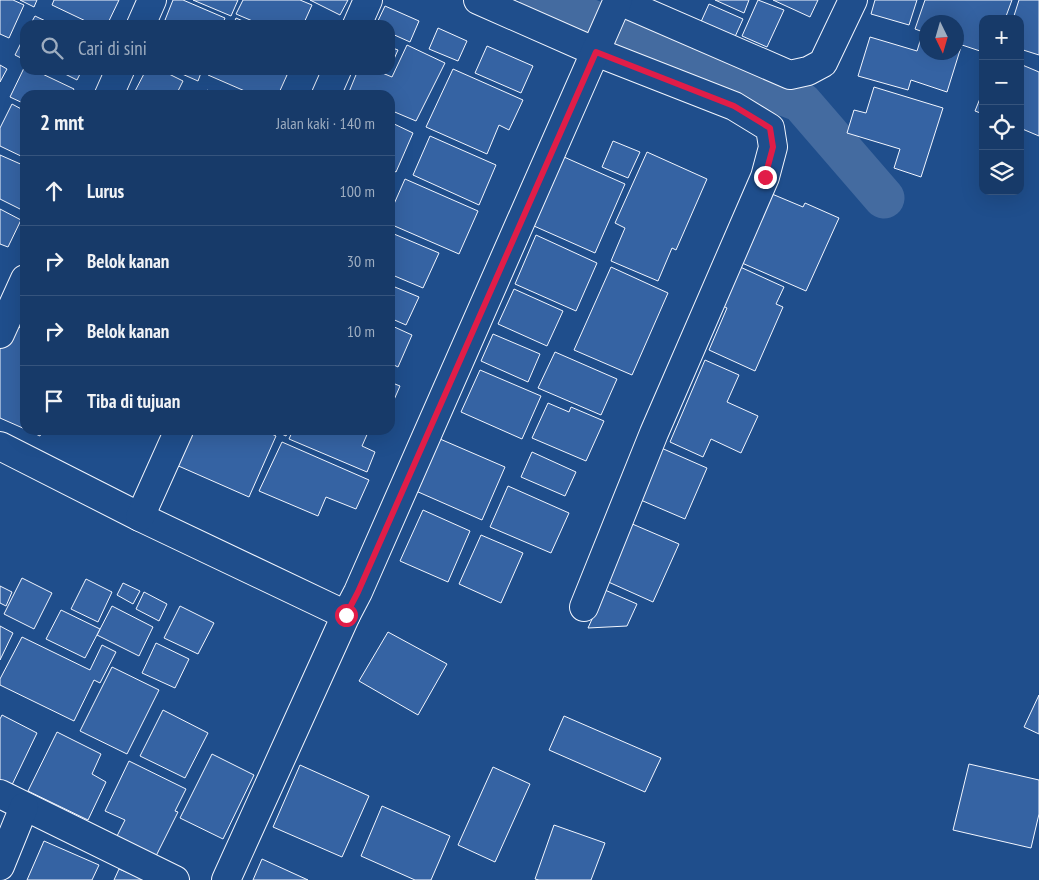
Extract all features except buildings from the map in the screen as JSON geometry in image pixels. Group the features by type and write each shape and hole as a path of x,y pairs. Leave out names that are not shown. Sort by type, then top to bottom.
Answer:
{"street":[{"path":"143,20 152,0"},
{"path":"359,20 368,0"},
{"path":"478,0 610,17 790,75 808,71 823,63 853,0"},
{"path":"584,607 654,433 750,215 765,177 773,147 770,128 734,106 610,17"},
{"path":"226,880 370,565 610,17"},
{"path":"111,90 118,75"},
{"path":"328,90 336,75"},
{"path":"0,334 20,290"},
{"path":"140,517 177,435"},
{"path":"0,446 140,517 346,615"},
{"path":"0,794 175,880"},
{"path":"0,866 24,807"}],"waterway":[{"path":"540,0 801,102 884,198"}],"route":[{"path":"346,615 358,592 596,52 734,106 770,128 773,147 765,177"}]}
